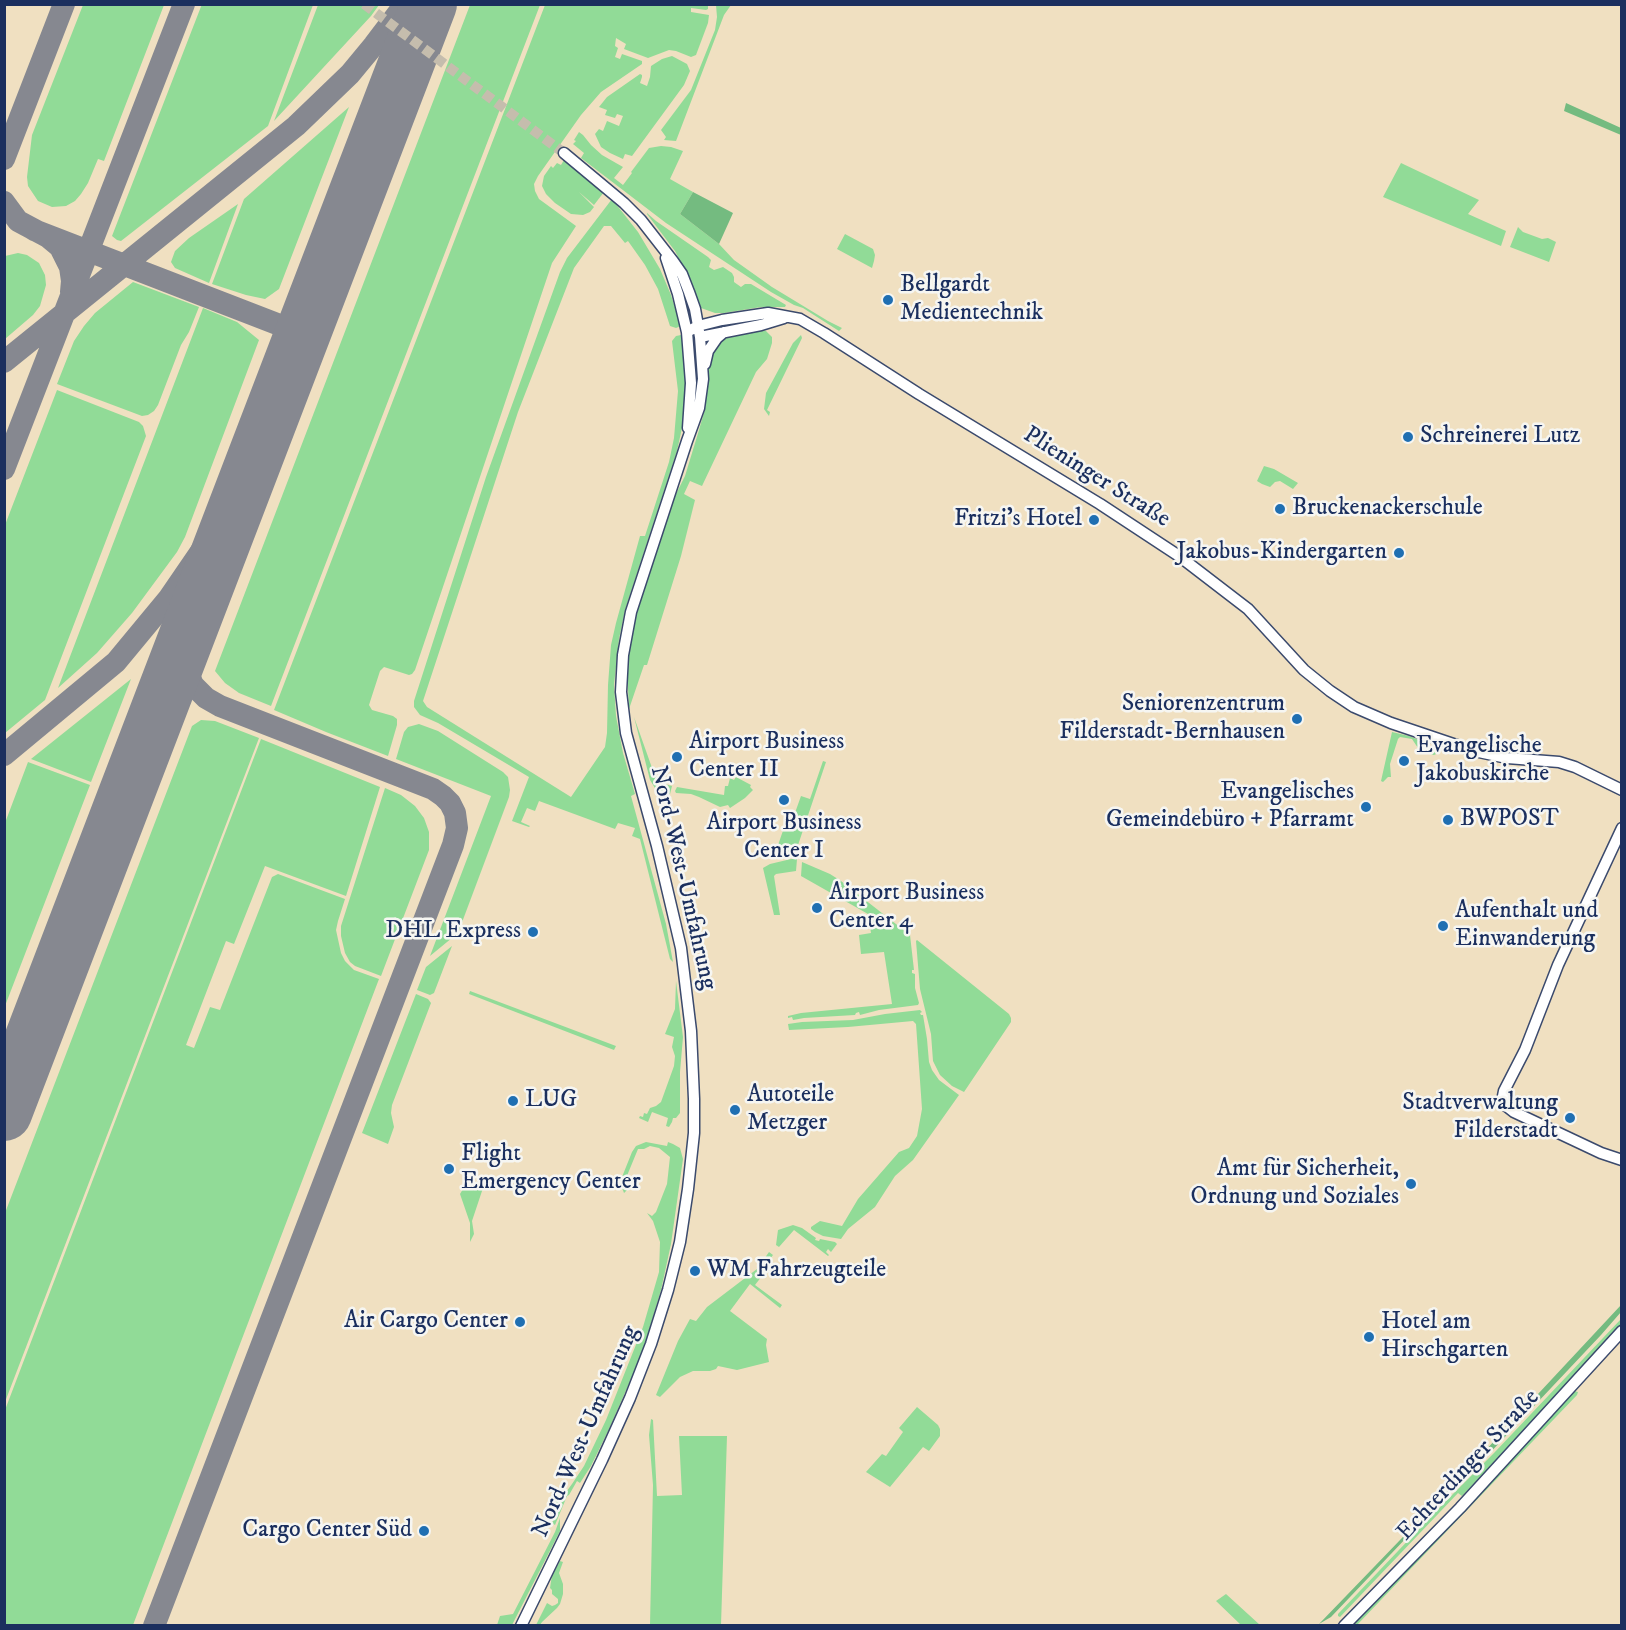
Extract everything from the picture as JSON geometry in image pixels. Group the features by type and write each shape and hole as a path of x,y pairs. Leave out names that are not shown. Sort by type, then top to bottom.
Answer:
{"main road":[{"name":"Nord-West-Umfahrung","path":"521,1626 602,1460 641,1372 660,1316 680,1242 693,1143 693,1064 689,1002 681,948 664,873 626,733 621,692 622,656 631,612 699,408 703,379 699,332 695,309 682,274 641,220 624,202 564,153"},
{"name":"Nord-West-Umfahrung","path":"663,249 678,294 687,332 691,383 687,441"},
{"path":"695,309 722,320"},
{"name":"Plieninger Straße","path":"699,332 722,320 768,313 800,319 1100,504 1179,556 1248,609 1300,666 1323,686 1354,707 1391,723 1474,751 1507,758 1565,764 1585,771 1622,790"},
{"path":"687,332 725,332 787,317"},
{"path":"703,379 708,351 717,338 725,332"},
{"path":"1622,828 1564,953 1524,1050 1504,1090 1504,1102 1509,1109 1601,1153 1622,1160"},
{"name":"Echterdinger Straße","path":"1344,1626 1466,1502 1622,1332"}],"green space":[{"path":"202,4 313,5 268,126 121,241 117,240 112,236"},
{"path":"83,5 164,5 104,161 98,159 88,183 75,201 66,206 52,207 38,201 28,186 32,135"},
{"path":"318,5 379,5 274,121"},
{"path":"470,5 540,5 271,706 239,693 225,683 215,671"},
{"path":"545,5 708,5 706,10 691,8 691,12 709,15 696,55 691,57 669,50 648,58 624,49 626,44 616,38 615,46 618,48 615,57 620,59 622,54 642,61 642,64 601,92 581,115 534,184 539,199 576,226 552,263 415,670 409,675 384,667 380,671 369,705 372,710 397,719 388,756 274,710"},
{"path":"716,5 731,5 724,15 676,141 664,140 666,137 661,130 691,90 715,30"},
{"path":"672,56 687,64 690,71 684,85 632,156 625,154 623,159 601,147 595,134 599,129 603,131 607,121 619,126 623,116 617,114 615,118 605,115 607,110 599,107 607,97 640,74 642,77 640,83 647,86 651,66"},
{"path":"1566,103 1621,128 1621,135 1564,111"},
{"path":"349,107 279,289 265,299 212,284 244,199"},
{"path":"579,132 602,155 623,167 614,178 623,185 649,148 661,146 683,151 670,179 693,192 680,214 719,244 734,260 772,287 842,328 839,331 803,308 771,292 666,223 581,158 584,153 573,144"},
{"path":"564,160 604,192 594,205 579,192 594,207 583,215 571,214 555,203 542,186 544,176 551,166 553,168 557,163 561,165"},
{"path":"1401,163 1479,200 1468,214 1506,231 1501,246 1383,197"},
{"path":"693,192 733,213 719,244 680,214"},
{"path":"612,199 638,232 660,269 681,326 676,328 670,326 658,289 628,241 625,243 611,226 604,226 574,268 518,412 423,701 427,707 571,797 605,747 611,645 640,536 645,536 669,462 674,438 678,391 672,341 676,336 681,335 687,381 685,414 677,451 625,610 614,685 616,716 623,753 635,794 631,796 666,924 673,962 670,959 640,839 632,836 635,828 618,823 615,829 539,801 535,811 527,808 521,822 529,827 512,821 529,777 438,723 420,715 414,707 486,477 560,272 567,258"},
{"path":"238,204 209,283 175,268 171,262 175,251 189,238"},
{"path":"647,213 708,257 711,260 709,267 714,270 723,267 732,273 734,282 741,287 751,284 786,305 785,307 761,307 724,313 715,313 701,308 675,251"},
{"path":"1518,227 1523,232 1556,242 1549,262 1510,247"},
{"path":"845,234 873,249 875,255 872,268 837,249"},
{"path":"18,253 27,255 39,263 45,275 46,285 40,306 5,339 5,256"},
{"path":"133,282 199,307 181,345 158,405 154,411 142,416 57,384 74,341 84,326 95,313"},
{"path":"203,308 237,322 259,340 185,537 177,552 132,613 97,653 58,688"},
{"path":"766,331 772,337 767,359 756,372 702,486 690,481 684,494 695,500 681,556 647,665 644,665 629,709 627,668 630,639 638,605 671,504 685,476 705,409 711,353 717,344 729,336"},
{"path":"801,335 802,338 767,410 770,412 769,416 764,409 766,393 793,343"},
{"path":"57,390 139,422 146,436 45,700 5,733 5,525"},
{"path":"1264,466 1298,483 1293,489 1280,481 1270,487 1262,484 1257,481"},
{"path":"131,679 91,782 31,759"},
{"path":"634,717 657,782 672,786 670,794 658,793 650,780"},
{"path":"201,720 215,721 259,738 5,1402 5,1213 192,726"},
{"path":"419,724 438,731 503,772 508,777 510,790 458,933 430,956 491,796 396,759 404,732 408,727"},
{"path":"1392,732 1424,742 1436,754 1420,751 1412,739 1400,737 1390,764 1391,777 1383,782 1381,781"},
{"path":"261,739 380,787 346,896 265,866 234,944 226,941 186,1045 194,1048 210,1007 220,1010 272,877 278,874 345,899 336,930 341,953 354,970 379,979 133,1625 5,1625 5,1410"},
{"path":"823,761 826,762 796,851 778,853 777,848 786,822 791,824 801,796 810,799"},
{"path":"28,762 90,785 5,1006 5,823"},
{"path":"736,777 751,785 753,790 730,808 728,805 720,807 691,794 675,791 677,787 724,795 725,786 728,786 730,778 734,780"},
{"path":"385,788 401,795 415,806 424,818 429,832 429,850 381,976 350,962 345,953 341,926"},
{"path":"797,859 796,871 774,876 780,915 774,915 763,868"},
{"path":"802,862 841,881 910,935 914,970 912,973 915,974 918,1005 860,1015 859,1012 855,1015 793,1020 792,1017 788,1018 788,1016 801,1013 892,1004 884,952 861,954 859,935 871,933 868,914 801,876"},
{"path":"917,940 1009,1014 1011,1018 1011,1022 964,1092 952,1086 940,1075 933,1061 931,1034 920,989"},
{"path":"452,946 434,993 430,995 417,990 426,967"},
{"path":"676,981 683,1037 680,1113 673,1118 669,1127 666,1126 668,1118 652,1112 648,1122 639,1118 661,1102 674,1066 675,1056 672,1047 674,1037 665,1034 675,1009"},
{"path":"470,991 616,1046 614,1050 469,994"},
{"path":"416,994 428,999 431,1003 392,1105 394,1127 388,1144 362,1133"},
{"path":"920,1010 923,1015 932,1070 939,1080 959,1095 913,1160 895,1176 875,1207 848,1229 841,1239 823,1236 811,1227 820,1221 842,1226 858,1199 899,1152 909,1148 917,1136 922,1109 916,1024 913,1021 789,1030 788,1024 853,1020"},
{"path":"646,1142 667,1146 668,1142 673,1144 680,1148 683,1159 671,1244 661,1290 635,1370 609,1429 591,1466 580,1483 577,1481 567,1496 555,1525 552,1523 558,1507 551,1504 561,1499 584,1466 606,1420 643,1327 659,1272 660,1242 653,1221 647,1213 652,1216 656,1212 667,1184 670,1157 659,1148 650,1146 638,1149 624,1183 629,1186 624,1193 621,1185 632,1152 636,1146"},
{"path":"474,1182 479,1183 483,1188 472,1221 474,1234 470,1242 470,1223 460,1194 463,1189"},
{"path":"793,1225 802,1228 816,1238 815,1240 820,1239 837,1244 831,1252 828,1249 826,1252 828,1256 794,1230 779,1247 776,1245 778,1230"},
{"path":"769,1252 773,1255 766,1264 769,1267 755,1285 782,1305 780,1308 750,1284 730,1311 767,1339 769,1362 737,1370 718,1366 710,1371 693,1371 680,1377 660,1397 656,1395 678,1341 690,1319 696,1321 707,1307 757,1269"},
{"path":"1621,1305 1621,1312 1601,1335 1486,1457 1331,1617 1319,1624 1455,1483"},
{"path":"1621,1319 1621,1326 1462,1496 1458,1493 1340,1617 1338,1616 1438,1509"},
{"path":"1574,1391 1578,1392 1577,1395 1357,1625 1353,1626"},
{"path":"917,1407 938,1425 940,1436 929,1451 923,1447 890,1487 866,1472 882,1454 886,1456 903,1432 899,1428"},
{"path":"651,1419 653,1420 657,1496 682,1495 679,1436 727,1436 721,1625 650,1625 653,1485 649,1435"},
{"path":"560,1518 560,1531 512,1625 497,1625 500,1616 513,1614"},
{"path":"560,1561 563,1562 559,1573 563,1584 563,1594 560,1604 540,1625 536,1625 547,1603 552,1606 558,1603 558,1599 552,1594 550,1588 552,1575"},
{"path":"1226,1594 1260,1625 1241,1625 1216,1601"}],"taxiway":[{"path":"4,159 64,4"},
{"path":"4,469 184,4"},
{"path":"4,362 296,126 350,74 405,4"},
{"path":"4,202 18,221 48,237 60,247 70,267 71,292"},
{"path":"34,230 303,334"},
{"path":"4,755 116,662 169,598 245,487"},
{"path":"154,1626 453,845 457,828 455,813 450,803 433,789 220,706 206,698 193,685 186,668 184,648 188,636"}],"runway":[{"path":"4,1113 429,4"}],"tunnel":[{"path":"364,4 564,153"}],"place":[{"name":"Bellgardt Medientechnik","path":"888,300"},
{"name":"Schreinerei Lutz","path":"1408,437"},
{"name":"Bruckenackerschule","path":"1280,509"},
{"name":"Fritzi's Hotel","path":"1094,520"},
{"name":"Jakobus-Kindergarten","path":"1399,553"},
{"name":"Seniorenzentrum Filderstadt-Bernhausen","path":"1297,719"},
{"name":"Airport Business Center II","path":"677,757"},
{"name":"Evangelische Jakobuskirche","path":"1404,761"},
{"name":"Airport Business Center I","path":"784,800"},
{"name":"Evangelisches Gemeindebüro + Pfarramt","path":"1366,807"},
{"name":"BWPOST","path":"1448,820"},
{"name":"Airport Business Center 4","path":"817,908"},
{"name":"Aufenthalt und Einwanderung","path":"1443,926"},
{"name":"DHL Express","path":"533,932"},
{"name":"LUG","path":"513,1101"},
{"name":"Autoteile Metzger","path":"735,1110"},
{"name":"Stadtverwaltung Filderstadt","path":"1570,1118"},
{"name":"Flight Emergency Center","path":"449,1169"},
{"name":"Amt für Sicherheit, Ordnung und Soziales","path":"1411,1184"},
{"name":"WM Fahrzeugteile","path":"695,1271"},
{"name":"Air Cargo Center","path":"520,1322"},
{"name":"Hotel am Hirschgarten","path":"1369,1337"},
{"name":"Cargo Center Süd","path":"424,1531"}]}
